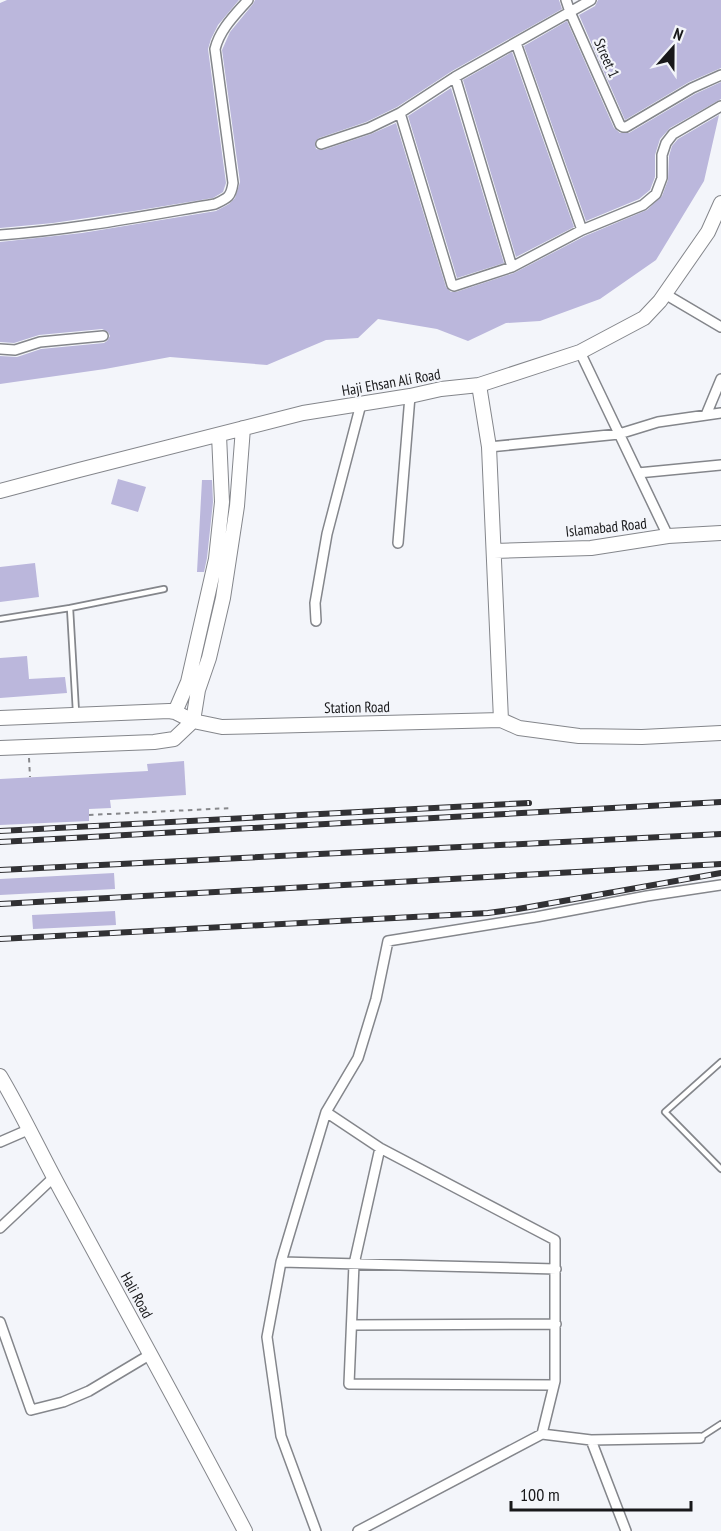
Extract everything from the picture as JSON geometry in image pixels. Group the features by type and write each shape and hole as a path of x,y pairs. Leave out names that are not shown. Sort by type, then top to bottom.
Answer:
{"street":[{"path":"0,235 42,232 96,224 215,204 227,198 232,192 233,183 215,49 224,29 248,0"},
{"name":"Street 1","path":"566,0 622,127 626,127 692,88 721,75"},
{"path":"321,144 369,128 400,113 455,77 591,0"},
{"path":"516,43 582,230"},
{"path":"455,77 512,267"},
{"path":"400,113 453,285 512,267 582,230 643,205 656,194 662,178 662,155 666,143 673,134 721,106"},
{"name":"Haji Ehsan Ali Road","path":"0,491 303,414 441,389 479,385 579,352 644,318 665,294 708,232 717,224 721,203"},
{"path":"665,294 721,327"},
{"path":"0,349 15,350 40,342 103,336"},
{"path":"579,352 668,536"},
{"path":"706,415 721,379"},
{"path":"479,385 489,447 501,720"},
{"path":"398,543 410,396"},
{"path":"315,621 315,603 327,534 361,404"},
{"path":"489,447 618,434 658,422 721,413"},
{"path":"0,748 154,742 174,739 193,721 198,690 209,658 223,598 237,506 243,428"},
{"path":"0,718 175,712 188,682 216,559 222,502 219,435"},
{"path":"638,473 721,465"},
{"name":"Islamabad Road","path":"494,551 591,548 668,536 721,533"},
{"name":"Station Road","path":"175,712 193,721 222,727 501,720 519,728 579,736 721,733"},
{"path":"316,1531 281,1436 267,1337 281,1262 326,1112 358,1058 376,999 388,941 721,885"},
{"name":"Hali Road","path":"0,1076 245,1531"},
{"path":"326,1112 380,1149 555,1240 554,1385 542,1434"},
{"path":"0,1142 30,1129"},
{"path":"380,1149 354,1264 349,1384 554,1385"},
{"path":"0,1228 53,1178"},
{"path":"281,1262 556,1269"},
{"path":"0,1322 31,1410 63,1402 89,1391 151,1354"},
{"path":"351,1325 556,1324"},
{"path":"358,1531 542,1434 591,1440 700,1438"},
{"path":"591,1440 626,1531"}],"lane":[{"path":"0,619 70,609 164,589"},
{"path":"70,609 76,715"},
{"path":"721,1062 665,1112 721,1169"},
{"path":"700,1438 721,1424"}],"path":[{"path":"27,746 30,777"},
{"path":"89,815 232,808"}],"building":[{"path":"7,0 239,0 218,25 208,49 226,183 223,192 213,198 134,211 0,228 0,3"},
{"path":"255,0 559,0 562,9 452,71 397,107 366,122 319,138 315,142 316,149 323,150 396,123 446,287 451,292 514,273 585,236 647,210 662,196 668,180 669,156 672,146 678,139 719,115 704,181 656,260 600,299 540,321 506,323 468,341 437,329 378,319 358,338 326,340 267,365 170,357 0,384 0,356 17,357 41,349 104,343 110,336 102,329 39,335 14,343 0,342 0,242 82,233 216,211 235,198 240,182 222,50 230,32"},
{"path":"598,0 721,0 721,68 689,82 625,120 579,15 595,6"},
{"path":"567,21 614,128 620,133 629,133 695,94 721,82 721,99 670,128 660,139 655,155 655,177 650,190 639,199 586,221 524,46"},
{"path":"512,52 574,227 516,257 463,80"},
{"path":"451,88 504,263 457,278 408,116"},
{"path":"118,479 146,487 138,512 111,504"},
{"path":"202,480 212,480 213,502 204,572 197,572"},
{"path":"35,563 39,597 0,602 0,567"},
{"path":"27,656 29,679 65,677 67,693 0,698 0,658"},
{"path":"184,761 186,795 110,800 111,808 89,809 89,821 0,825 0,779 148,771 147,764"},
{"path":"114,873 115,889 0,895 0,879"},
{"path":"115,911 116,925 33,929 32,915"}],"railway":[{"path":"0,842 721,802"},
{"path":"0,831 529,803"},
{"path":"0,870 721,834"},
{"path":"0,904 721,864"},
{"path":"0,939 488,913 721,873"}]}
